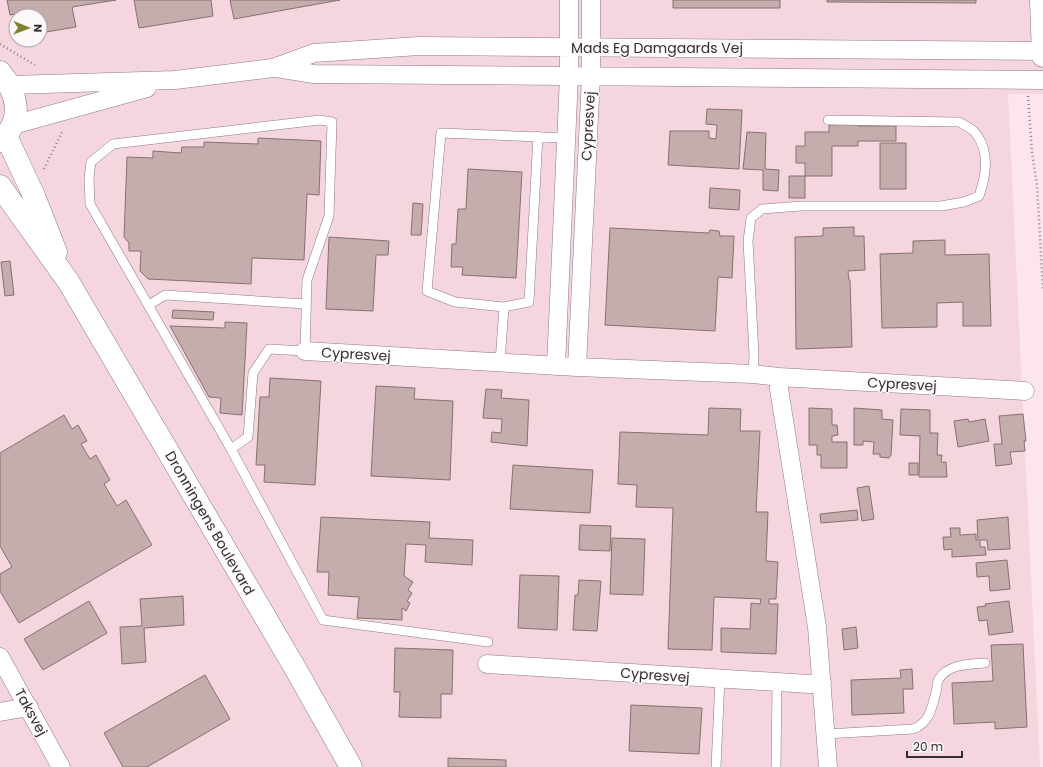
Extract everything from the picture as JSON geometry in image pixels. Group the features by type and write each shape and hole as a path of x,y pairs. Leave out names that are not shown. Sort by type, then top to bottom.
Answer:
{"main road":[{"path":"1041,0 1043,56"},
{"path":"5,79 17,105 6,134"},
{"name":"Dronningens Boulevard","path":"6,134 68,281"},
{"name":"Dronningens Boulevard","path":"0,186 68,281 287,654 351,767"}],"street":[{"name":"Cypresvej","path":"556,366 569,76 569,0"},
{"name":"Cypresvej","path":"577,367 591,76 591,0"},
{"name":"Mads Eg Damgaards Vej","path":"5,79 175,80 273,68 314,53 418,46 1043,51"},
{"name":"Mads Eg Damgaards Vej","path":"273,68 314,74 1035,80"},
{"name":"Mads Eg Damgaards Vej","path":"6,134 175,80"},
{"name":"Cypresvej","path":"305,352 556,366 753,374 779,377 1025,391"},
{"path":"779,377 779,390 817,627 828,767"},
{"name":"Taksvej","path":"0,657 29,706 61,767"},
{"name":"Cypresvej","path":"487,664 777,683 822,683"},
{"path":"0,712 29,706"}],"lane":[{"path":"305,352 307,280 329,216 332,122 320,120 113,144 91,162 89,178 90,204 231,449 323,620 488,642"},
{"path":"753,374 754,355 748,241 750,218 762,209 801,206 941,206 964,202 979,196 986,173 984,152 977,133 959,122 828,120"},
{"path":"538,136 529,302 504,307 455,302 427,291 441,132 538,136 566,138"},
{"path":"149,305 165,295 306,304"},
{"path":"500,362 504,307"},
{"name":"Cypresvej","path":"231,449 248,437 253,373 269,349 305,352"},
{"path":"826,734 913,729 923,725 931,712 939,679 948,670 964,664 985,663"},
{"path":"716,767 720,679"},
{"path":"776,767 777,683"}],"path":[{"path":"1035,80 1032,152 1037,185 1043,290"},
{"path":"27,181 41,173 64,127"}],"shaded area":[{"path":"0,0 1043,0 1043,94 1008,94 1040,767 0,767"}],"building":[{"path":"7,0 116,0 72,7 76,27 48,32 48,8 9,8"},
{"path":"134,0 211,0 213,16 139,28"},
{"path":"230,0 340,0 234,19"},
{"path":"673,0 780,0 780,8 673,8"},
{"path":"827,0 976,0 976,3 827,2"},
{"path":"707,109 742,110 739,169 668,165 670,131 709,131 709,138 716,139 717,125 706,124"},
{"path":"858,124 858,126 896,126 896,141 858,141 858,146 832,146 832,176 805,176 805,163 796,163 796,146 805,146 805,132 829,132 829,125"},
{"path":"747,132 766,133 765,169 779,170 778,191 763,190 763,170 743,169"},
{"path":"258,138 321,141 319,195 307,194 304,260 252,258 251,284 148,279 140,271 141,251 129,251 129,243 124,237 127,157 153,158 153,151 181,153 182,147 204,147 204,142 258,144"},
{"path":"880,143 906,143 906,189 880,189"},
{"path":"468,169 522,172 516,278 462,275 463,267 451,267 452,244 456,244 458,209 466,209"},
{"path":"789,176 805,176 805,198 789,198"},
{"path":"710,188 740,190 739,210 709,208"},
{"path":"413,203 423,204 421,235 411,235"},
{"path":"854,227 854,236 864,236 865,270 848,271 850,280 852,347 796,349 795,237 823,236 823,228"},
{"path":"610,228 709,233 710,230 719,231 720,236 734,236 732,278 718,277 715,331 605,325"},
{"path":"329,237 389,241 388,255 376,255 373,311 326,309"},
{"path":"945,240 945,255 989,254 991,326 963,326 963,302 937,303 937,327 882,328 880,254 913,253 913,241"},
{"path":"10,261 14,295 5,296 1,262"},
{"path":"173,310 214,312 213,320 172,318"},
{"path":"225,322 247,323 242,415 220,413 221,398 209,397 170,326 225,328"},
{"path":"270,378 321,381 315,485 264,482 265,465 256,465 260,397 269,397"},
{"path":"376,386 415,388 414,399 453,401 450,480 371,476"},
{"path":"486,389 502,390 501,398 529,400 527,446 491,442 492,432 501,433 502,419 483,418"},
{"path":"709,408 741,409 740,431 760,431 756,512 768,512 766,561 778,562 776,599 769,599 769,604 778,604 776,654 721,652 721,628 750,629 751,603 760,604 761,599 714,597 712,650 668,649 673,508 636,507 637,485 618,484 620,432 708,435"},
{"path":"809,408 832,409 832,425 837,425 838,435 832,436 832,442 847,442 847,468 821,468 821,455 817,455 817,445 809,445"},
{"path":"854,408 882,410 882,419 893,420 891,455 889,458 880,457 880,454 873,454 874,442 863,441 863,445 854,445"},
{"path":"901,409 930,410 930,433 938,433 937,455 942,455 941,462 946,462 947,477 919,477 920,436 900,435"},
{"path":"1023,414 1026,441 1024,441 1025,451 1010,452 1012,464 996,466 994,444 1002,444 999,416"},
{"path":"64,415 72,429 78,425 87,441 81,444 90,459 96,455 110,480 104,484 117,506 126,500 152,545 19,623 0,591 0,574 12,567 0,546 0,453"},
{"path":"968,419 969,422 985,419 989,441 958,447 954,421"},
{"path":"909,463 918,463 918,475 909,475"},
{"path":"513,465 593,470 590,513 510,509"},
{"path":"869,486 874,519 862,521 857,488"},
{"path":"857,510 858,520 821,523 820,514"},
{"path":"321,517 430,522 429,538 473,540 472,565 425,562 426,545 406,544 404,576 413,582 408,590 412,593 407,601 410,603 406,611 402,608 402,620 357,618 359,597 328,595 329,572 317,572"},
{"path":"1008,517 1010,549 988,550 987,540 980,540 980,547 985,547 986,555 952,557 952,549 944,550 943,537 951,537 950,528 960,528 960,535 976,534 976,540 978,540 977,520"},
{"path":"580,525 611,526 610,551 579,550"},
{"path":"612,538 645,539 643,595 610,594"},
{"path":"1007,560 1010,589 990,591 989,576 977,577 976,563"},
{"path":"520,575 559,576 557,630 518,628"},
{"path":"579,580 601,581 597,631 573,630 575,595 578,595"},
{"path":"183,596 184,625 144,628 146,662 122,664 120,627 142,626 140,599"},
{"path":"89,601 107,633 43,670 24,639"},
{"path":"1009,601 1013,632 989,635 987,620 979,621 977,607 986,606 985,604"},
{"path":"856,627 858,648 844,650 842,629"},
{"path":"1023,644 1027,727 995,729 995,722 954,724 952,683 993,681 991,645"},
{"path":"395,648 453,650 452,694 441,694 441,718 399,717 400,692 394,692"},
{"path":"912,669 913,689 903,689 904,713 852,715 851,680 901,678 900,670"},
{"path":"205,675 230,719 147,767 123,767 104,733"},
{"path":"631,705 702,708 699,754 629,751"},
{"path":"448,758 506,760 506,767 448,767"}]}
